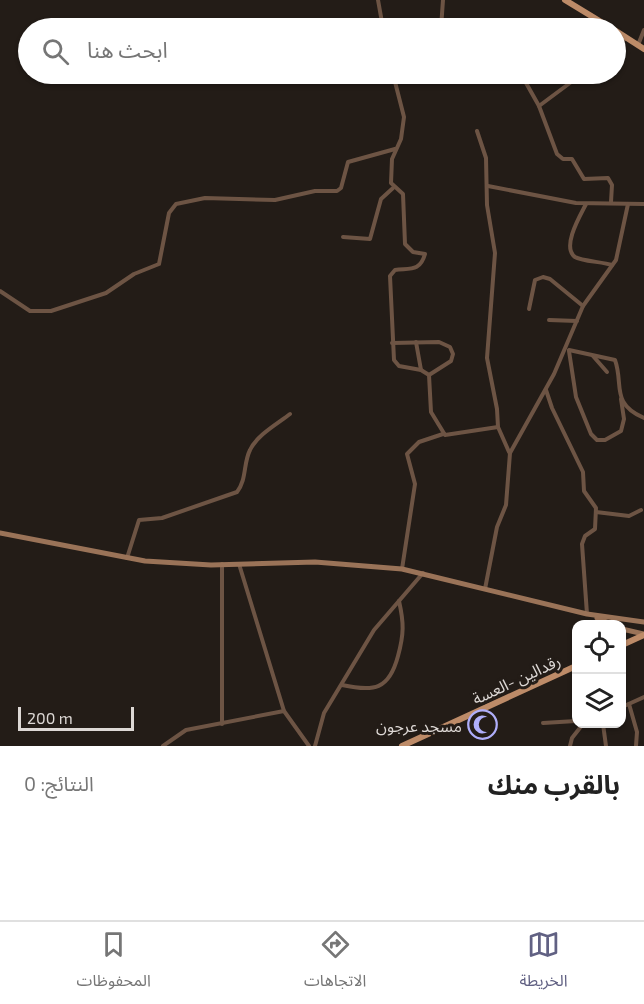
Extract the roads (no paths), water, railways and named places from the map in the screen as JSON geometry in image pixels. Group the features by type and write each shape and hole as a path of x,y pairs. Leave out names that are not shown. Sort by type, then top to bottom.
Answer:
{"main road":[{"path":"565,0 595,18"},
{"path":"626,38 641,47"},
{"path":"626,643 644,634"},
{"name":"رقدالين -العسة","path":"402,746 572,668"}],"street":[{"path":"378,0 381,18"},
{"path":"442,18 443,0"},
{"path":"641,47 644,30"},
{"path":"343,237 370,239 381,199 393,188 392,164 403,130 404,113 396,84"},
{"path":"527,84 539,106 557,154 563,159 572,159 584,179 608,178 612,185 611,202"},
{"path":"539,106 569,84"},
{"path":"477,131 486,158 487,204 495,253 487,358 497,409 498,428 510,453"},
{"path":"0,291 30,311 51,311 102,295 134,274 159,264 169,213 176,204 205,198 275,201 315,191 337,191 342,185 348,162 396,149"},
{"path":"488,186 586,204 611,202 644,204"},
{"path":"393,188 403,194 405,244 413,252 425,254 421,264 415,269 392,272 392,343 395,363 403,368 421,370 429,375"},
{"path":"586,204 572,234 572,252 576,258 612,265"},
{"path":"485,589 497,527 506,505 510,453 567,349 583,306 612,265 620,248 628,204"},
{"path":"529,309 532,286 535,280 543,277 583,306"},
{"path":"549,320 577,321"},
{"path":"416,342 421,370"},
{"path":"392,343 439,342 448,345 453,351 448,364 429,375"},
{"path":"567,349 617,362 617,381 624,419 621,431 605,440 597,440 591,434 576,397 567,349"},
{"path":"592,355 607,372"},
{"path":"429,375 431,412 443,434"},
{"path":"546,390 552,408 583,472 584,491 594,503 596,512 595,530 585,536 582,544 587,614"},
{"path":"621,399 629,409 644,418"},
{"path":"127,559 139,520 162,518 237,492 242,485 250,449 259,438 290,414"},
{"path":"402,569 414,493 407,454 419,442 443,434 452,436 498,428"},
{"path":"596,512 629,516 641,510"},
{"path":"0,533 127,559 222,564 315,562 402,569 587,614 644,622"},
{"path":"222,564 222,724"},
{"path":"239,564 284,711 309,746"},
{"path":"315,746 321,720 374,630 424,573"},
{"path":"342,685 369,689 385,683 391,677 404,637 399,601"},
{"path":"587,614 602,620"},
{"path":"626,630 644,634"},
{"path":"626,705 644,697"},
{"path":"630,704 637,732 636,746"},
{"path":"163,746 186,730 284,711"},
{"path":"543,723 572,721"},
{"path":"570,746 572,738 579,728"},
{"path":"604,728 606,746"}],"place":[{"name":"مسجد عرجون","path":"483,725"}]}
